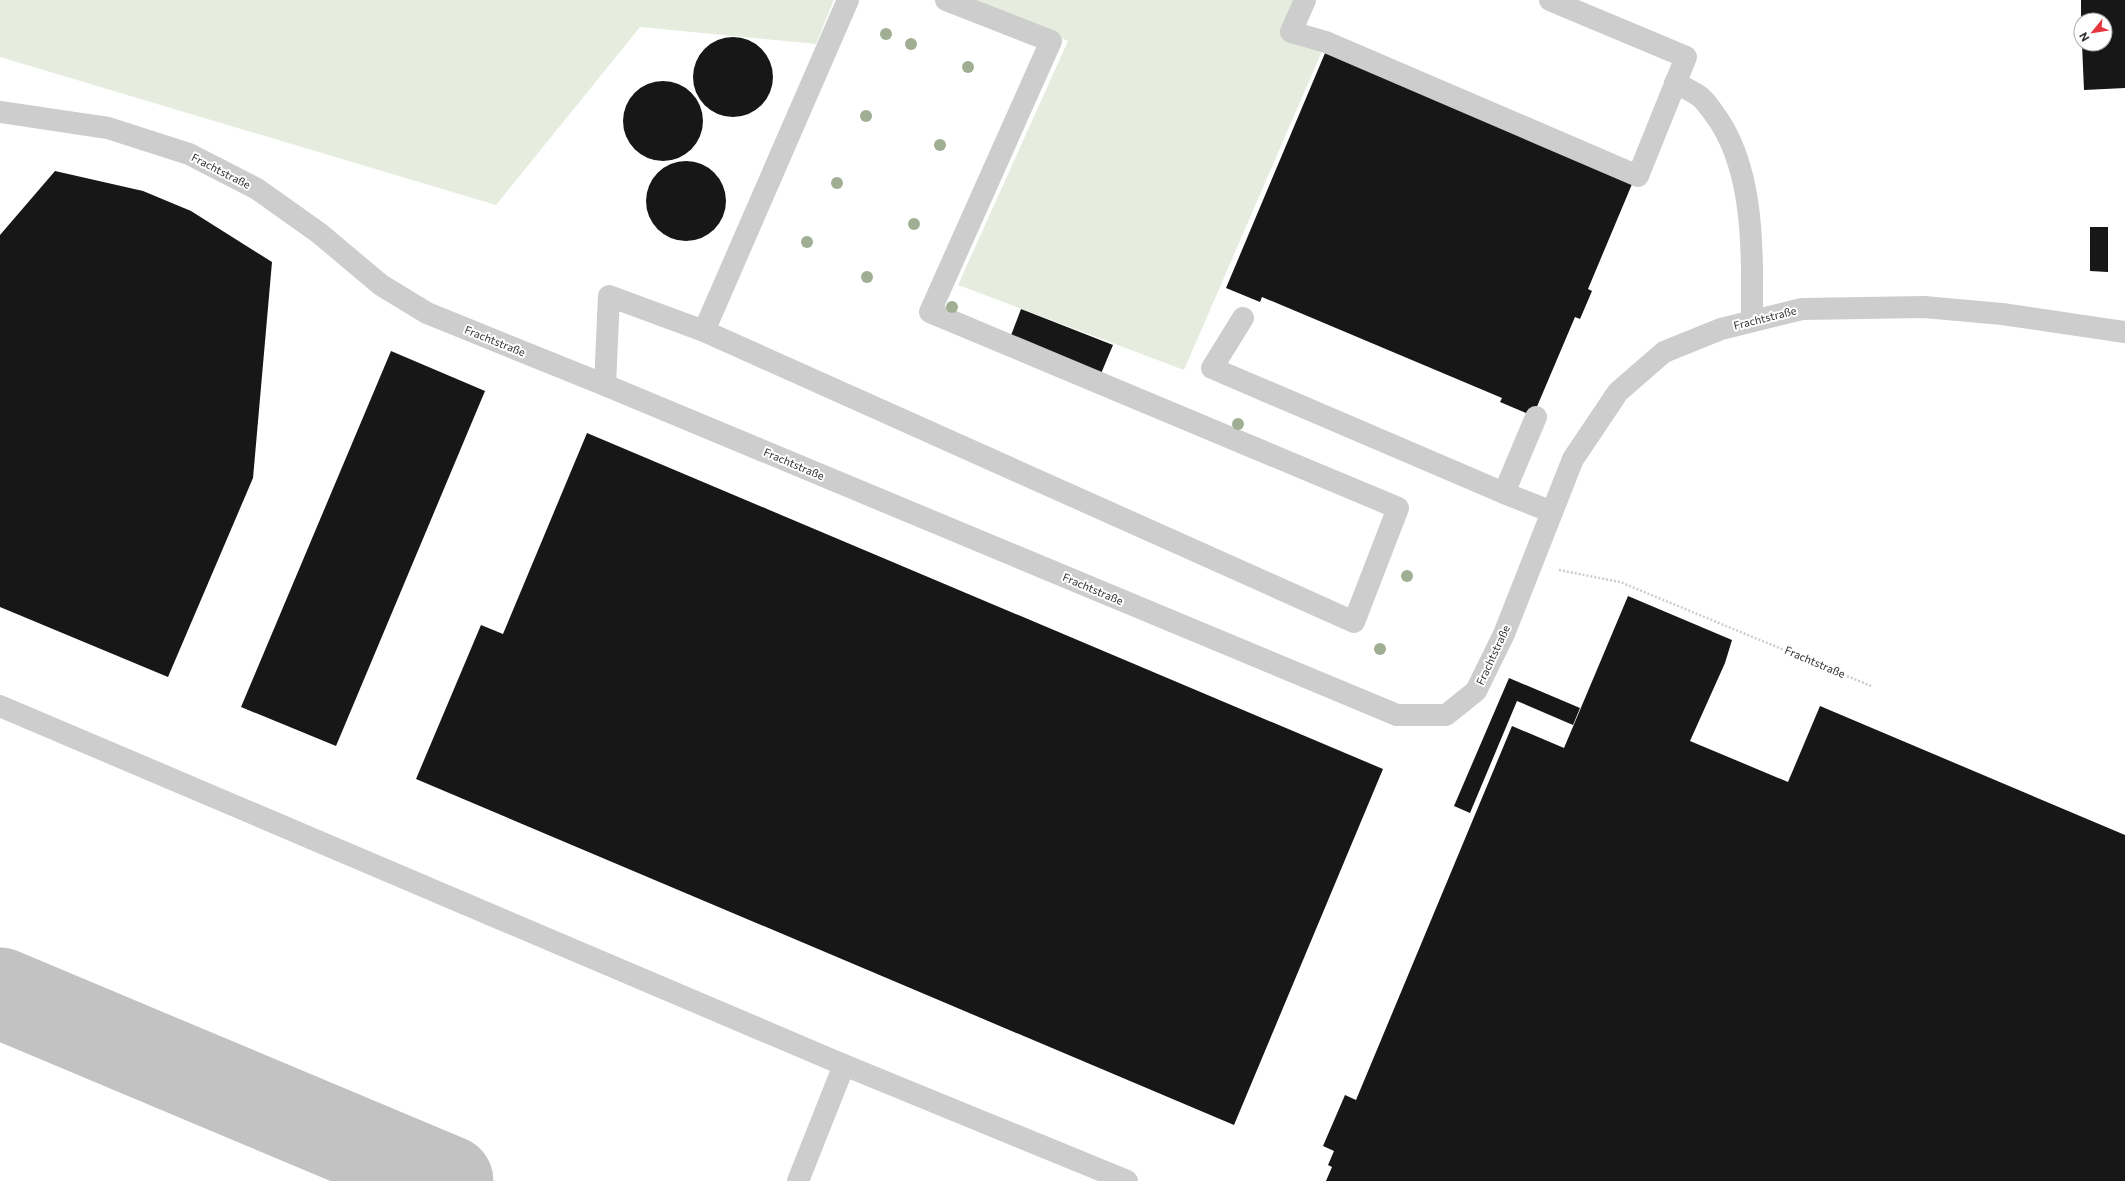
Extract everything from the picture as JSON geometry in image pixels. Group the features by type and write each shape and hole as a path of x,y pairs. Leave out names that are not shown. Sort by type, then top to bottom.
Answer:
{"street":[{"path":"704,331 848,0"},
{"path":"605,385 609,296 704,331 1354,622 1398,508 930,312 1051,41 946,0"},
{"path":"1305,0 1291,32 1326,42 1638,176 1686,57 1550,0"},
{"path":"1675,83 1700,96 1722,125 1736,154 1745,194 1752,244 1752,321"},
{"name":"Frachtstraße","path":"0,112 108,128 189,154 257,189 319,232 381,285 427,313 605,385 1397,715 1446,715 1476,691 1504,634 1573,459 1618,392 1664,352 1721,329 1802,309 1924,307 2002,314 2125,332"},
{"path":"1243,318 1212,368 1504,493 1552,512"},
{"path":"1504,493 1536,417"},
{"path":"0,706 844,1065 1127,1181"},
{"path":"798,1181 844,1065"}],"path":[{"name":"Frachtstraße","path":"1532,564 1620,582 1871,686"}],"green space":[{"path":"0,0 834,0 816,44 640,27 496,205 0,57"},
{"path":"966,0 1305,0 1291,32 1326,42 1184,370 958,285 1068,41"}],"building":[{"path":"2081,0 2125,0 2125,88 2084,90 2082,52 2113,52 2113,12 2081,12"},
{"path":"733,37 748,40 761,49 770,62 773,77 770,92 761,105 748,114 733,117 718,114 705,105 696,92 693,77 696,62 705,49 718,40"},
{"path":"1328,46 1635,177 1588,289 1592,291 1580,319 1575,317 1533,416 1500,402 1502,398 1262,297 1260,302 1226,288"},
{"path":"663,81 678,84 691,93 700,106 703,121 700,136 691,149 678,158 663,161 648,158 635,149 626,136 623,121 626,106 635,93 648,84"},
{"path":"686,161 701,164 714,173 723,186 726,201 723,216 714,229 701,238 686,241 671,238 658,229 649,216 646,201 649,186 658,173 671,164"},
{"path":"55,171 143,191 191,211 272,262 253,478 168,677 0,607 0,235"},
{"path":"2090,227 2108,227 2108,272 2090,271"},
{"path":"1021,309 1113,345 1100,376 1010,338"},
{"path":"391,351 485,391 336,746 241,707"},
{"path":"587,433 1383,769 1234,1125 416,779 481,625 503,634"},
{"path":"1628,596 1732,640 1725,663 1690,741 1788,782 1820,706 2125,835 2125,1181 1326,1181 1332,1167 1328,1165 1334,1151 1323,1146 1345,1095 1356,1100 1512,726 1564,748"},
{"path":"1509,678 1580,708 1573,725 1517,701 1470,813 1454,806"}],"taxiway":[{"path":"0,993 448,1181"}]}
